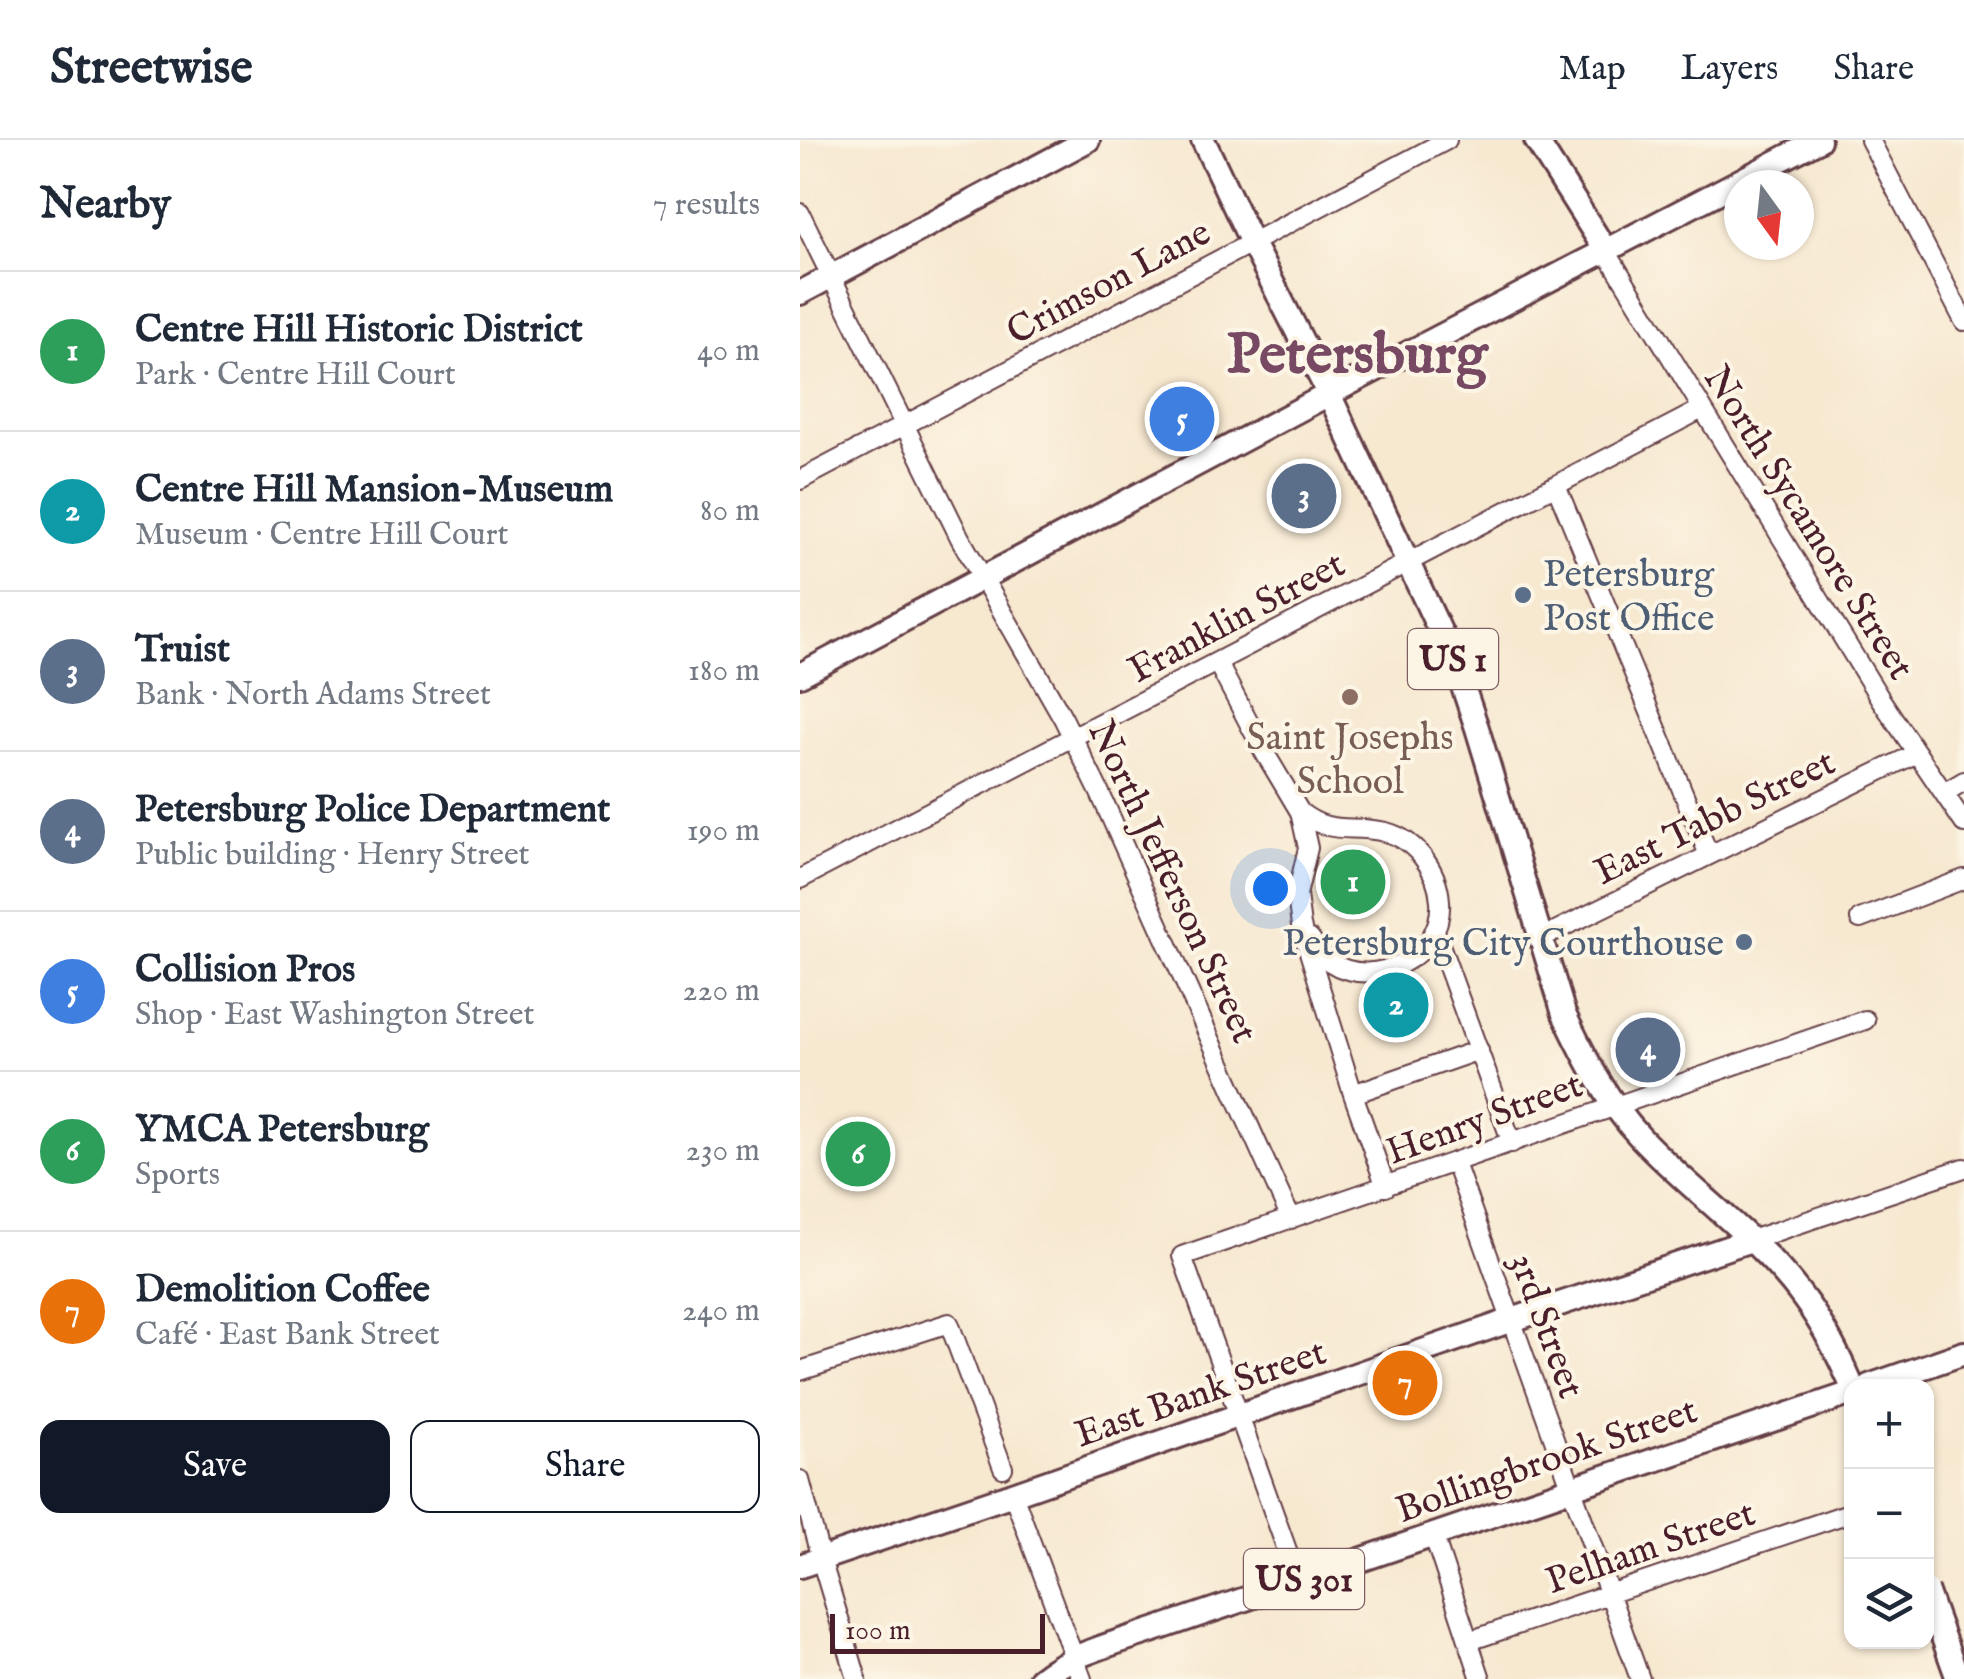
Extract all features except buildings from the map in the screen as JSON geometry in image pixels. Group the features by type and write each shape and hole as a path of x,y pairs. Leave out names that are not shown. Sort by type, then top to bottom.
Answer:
{"main road":[{"path":"800,293 1088,140"},
{"name":"US 1","path":"1203,140 1329,394 1455,663 1564,1014 1585,1058 1639,1136 1751,1240 1805,1300 1833,1344 1847,1379"},
{"path":"1536,140 1606,251"},
{"path":"800,675 1819,140"},
{"name":"East Bank Street","path":"810,1562 1751,1240"},
{"path":"1889,1379 1964,1352"},
{"name":"Bollingbrook Street","path":"1040,1679 1056,1667 1078,1669 1298,1581 1844,1393"},
{"path":"1934,1612 1958,1679"}],"street":[{"name":"Crimson Lane","path":"800,480 1447,140"},
{"path":"1870,140 1964,320"},
{"name":"North Jefferson Street","path":"800,213 960,538 1100,791 1291,1220"},
{"name":"North Sycamore Street","path":"1606,251 1881,700 1964,823"},
{"name":"Franklin Street","path":"800,879 1702,409"},
{"path":"1556,485 1709,855"},
{"path":"1217,662 1300,812 1308,848 1297,895 1301,926 1386,1187"},
{"name":"East Tabb Street","path":"1540,938 1916,752"},
{"path":"1944,793 1964,781"},
{"path":"1300,812 1314,823 1382,831 1411,846 1423,856 1438,884 1440,917 1422,950 1378,972 1362,973 1333,964 1320,954 1301,926"},
{"path":"1860,919 1964,879"},
{"path":"1435,931 1512,1142"},
{"name":"Henry Street","path":"1240,1415 1182,1256 1866,1020"},
{"path":"1353,1094 1479,1050"},
{"name":"3rd Street","path":"1455,1162 1640,1679"},
{"name":"East Bank Street","path":"1751,1240 1964,1168"},
{"path":"800,1370 950,1323 1003,1468"},
{"path":"1240,1415 1298,1581"},
{"path":"800,1480 810,1562 857,1679"},
{"path":"1013,1494 1078,1669"},
{"name":"Pelham Street","path":"1469,1641 1844,1515"},
{"path":"1433,1534 1482,1679"},
{"path":"1947,1679 1964,1674"}],"place":[{"name":"Collision Pros","path":"1182,419"},
{"name":"Truist","path":"1304,496"},
{"name":"Petersburg Post Office","path":"1523,595"},
{"name":"Saint Josephs School","path":"1350,697"},
{"name":"Centre Hill Historic District","path":"1353,882"},
{"name":"Petersburg City Courthouse","path":"1744,942"},
{"name":"Centre Hill Mansion-Museum","path":"1396,1005"},
{"name":"Petersburg Police Department","path":"1648,1050"},
{"name":"YMCA Petersburg","path":"858,1154"},
{"name":"Demolition Coffee","path":"1405,1383"}],"district":[{"name":"Petersburg","path":"1357,352"}]}
